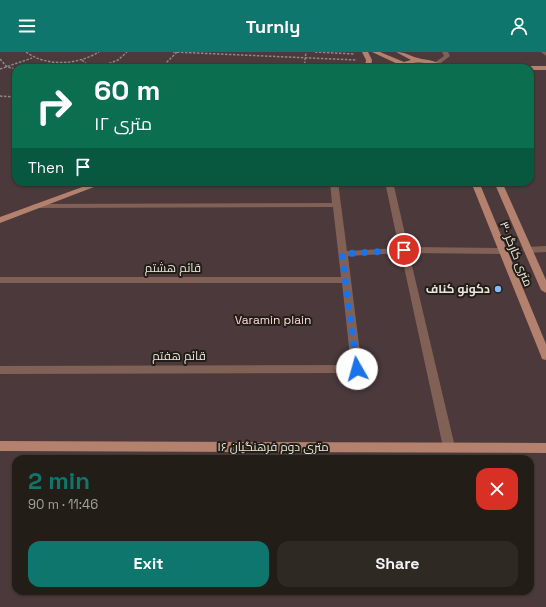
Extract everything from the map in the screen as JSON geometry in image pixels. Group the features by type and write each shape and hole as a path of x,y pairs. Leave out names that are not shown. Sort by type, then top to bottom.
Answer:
{"street":[{"path":"375,52 401,64"},
{"path":"399,52 432,64"},
{"path":"440,64 446,56 445,52"},
{"path":"408,64 419,60"},
{"path":"534,68 546,68"},
{"path":"0,220 92,186"},
{"path":"334,186 346,280"},
{"path":"390,186 449,447"},
{"name":"۳۰ متری کارگر","path":"478,186 502,251 546,356"},
{"name":"۳۰ متری کارگر","path":"500,186 546,290"},
{"path":"35,206 336,205"},
{"path":"528,250 546,249"},
{"path":"342,254 404,250 502,251"},
{"name":"قائم هشتم","path":"0,280 346,280"},
{"name":"قائم هفتم","path":"0,370 357,369 346,280"},
{"name":"۱۶ متری دوم فرهنگیان","path":"0,446 546,448"}],"path":[{"path":"26,52 32,58"},
{"path":"15,64 32,58 51,62 82,60 99,52"},
{"path":"108,64 118,60 127,52"},
{"path":"173,52 305,57 367,55"},
{"path":"165,64 177,52"},
{"path":"304,64 306,52"},
{"path":"315,52 367,55"},
{"path":"0,59 7,67 12,68"},
{"path":"82,60 86,64"},
{"path":"0,69 12,65"},
{"path":"0,96 12,97"}],"green space":[{"name":"Varamin plain","path":"0,52 546,52 546,607 0,607"}],"place":[{"name":"دکونو کناف","path":"498,289"}],"route":[{"path":"357,369 342,254 404,250"}]}
